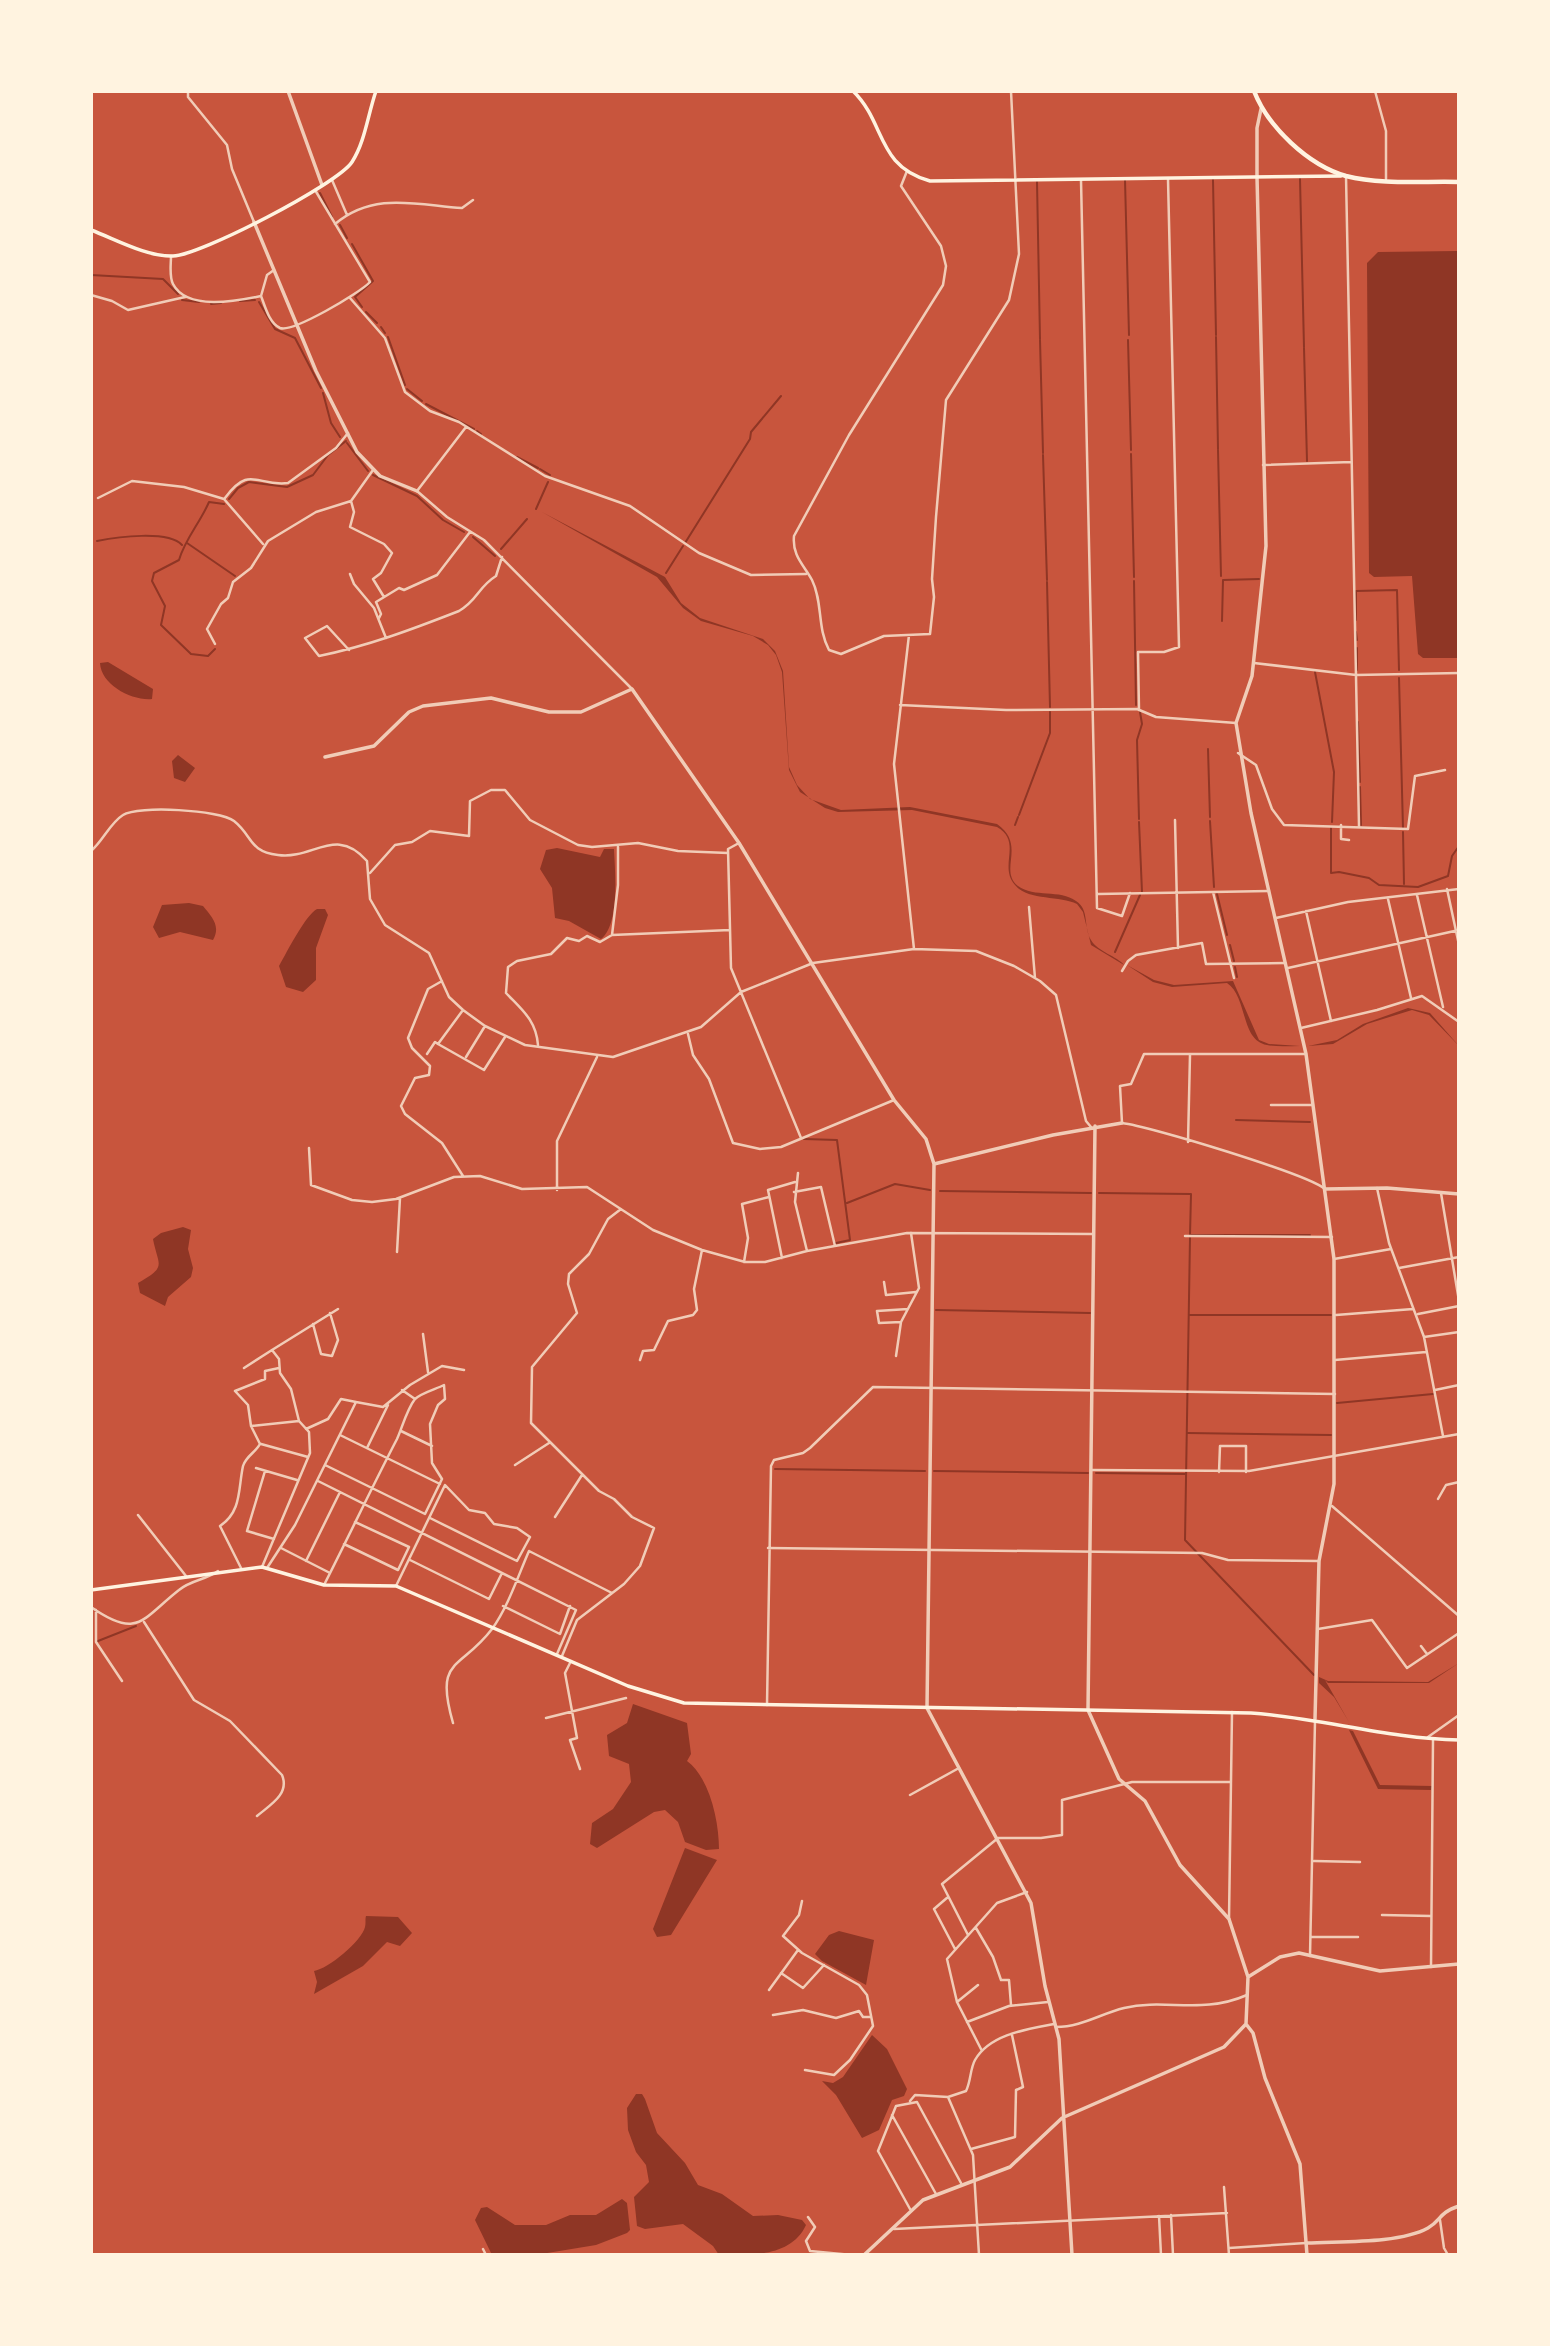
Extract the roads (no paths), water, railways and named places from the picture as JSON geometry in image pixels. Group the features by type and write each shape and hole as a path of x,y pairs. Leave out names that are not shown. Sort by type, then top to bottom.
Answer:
{"highway":[{"path":"1254,91 1261,109 1294,144 1331,170 1346,176 1459,182"}],"main road":[{"path":"91,230 170,256 194,253 315,190 351,165 357,154 376,91"},
{"path":"853,91 864,103 883,146 907,171 942,182 1346,176"},
{"path":"91,1590 264,1567 324,1584 397,1586 669,1700 766,1705 1232,1712 1315,1719 1425,1740 1459,1740"}],"street":[{"path":"188,91 188,97 227,145 232,169 296,325 357,452 373,470 417,491 447,517 502,557 632,689 739,843 894,1100 926,1139 934,1164 927,1708 1027,1892 1048,2002 1056,2025 1072,2255"},
{"path":"288,91 322,186"},
{"path":"907,171 901,186 941,246 945,277 940,291 868,404 797,526 793,548 806,574 811,578 816,593 820,629 829,650 846,655 874,639 930,634 946,400 1013,292 1019,254 1011,91"},
{"path":"1375,91 1386,131 1386,179"},
{"path":"1261,109 1257,128 1257,177 1266,546 1254,663 1249,689 1237,712 1236,723 1238,753 1306,1054 1332,1237 1336,1315 1332,1506 1319,1561 1310,1956"},
{"path":"1346,176 1359,826"},
{"path":"1139,710 1138,652 1164,652 1179,647 1168,178"},
{"path":"332,180 347,215"},
{"path":"1081,180 1097,908 1122,916 1130,893"},
{"path":"274,270 267,275 261,296 269,316 279,328 292,329 350,298 370,282 315,190"},
{"path":"335,225 347,215 380,202 462,208 474,200"},
{"path":"170,256 172,280 185,297"},
{"path":"91,295 112,301 128,310 185,297 216,302 261,296"},
{"path":"350,298 385,338 400,382 410,398 430,411 466,426 534,471 630,506 699,553 751,575 806,574"},
{"path":"417,491 466,426"},
{"path":"224,499 242,480 256,477 282,484 292,480 336,448 348,433"},
{"path":"1263,465 1351,461"},
{"path":"215,645 208,629 221,604 228,598 233,582 251,568 264,545 316,512 351,501 373,470"},
{"path":"98,499 137,480 184,487 224,499 264,545"},
{"path":"351,501 354,512 350,527 384,544 392,553 381,573 373,579 384,597"},
{"path":"379,618 381,614 376,602 399,588 404,590 437,575 470,532"},
{"path":"349,650 327,626 305,638 319,656 349,650 386,639 473,604 482,585 496,576 502,557"},
{"path":"351,574 379,618 386,639"},
{"path":"909,635 894,764 914,949"},
{"path":"1254,663 1356,675 1459,673"},
{"path":"325,757 374,746 409,712 423,706 491,698 550,712 581,712 632,689"},
{"path":"900,705 1006,710 1139,710 1156,717 1236,723"},
{"path":"1238,753 1258,768 1272,809 1282,824 1408,829 1415,776 1445,770"},
{"path":"370,873 395,845 412,842 430,831 469,836 470,801 495,789 509,792 530,820 559,836 593,847 638,843 678,851 728,853"},
{"path":"91,850 121,816 129,812 223,816 235,822 255,848 274,854 291,856 318,846 343,844 359,852 367,861 370,873 369,893 375,913 388,928 429,953 449,997 463,1010 485,1026 525,1045 538,1045 597,1057 613,1057 645,1049 687,1033 704,1025 741,992 813,963 914,949 976,951 1035,978 1056,995 1086,1121 1093,1127 1088,1710 1123,1783 1130,1785 1144,1801 1180,1865 1229,1919"},
{"path":"1175,820 1178,948"},
{"path":"1342,825 1341,839 1349,840"},
{"path":"739,843 728,849 731,968 801,1138"},
{"path":"612,934 618,885 618,846"},
{"path":"1447,889 1459,945"},
{"path":"1276,918 1348,902 1459,889"},
{"path":"1098,894 1269,891"},
{"path":"1213,892 1234,978"},
{"path":"1417,895 1443,1010"},
{"path":"1388,899 1411,999"},
{"path":"1030,907 1035,978"},
{"path":"1306,911 1331,1021"},
{"path":"538,1045 537,1034 527,1012 506,993 508,967 517,961 551,954 564,939 579,941 587,936 600,942 612,934 730,930"},
{"path":"1122,971 1136,955 1202,943 1206,964 1286,966 1318,962 1457,931"},
{"path":"442,981 425,995 408,1038 412,1048 430,1066 429,1075 415,1078 401,1106 405,1114 442,1143 463,1176"},
{"path":"1300,1028 1425,996 1459,1022"},
{"path":"438,1044 463,1010"},
{"path":"466,1056 485,1026"},
{"path":"687,1033 693,1055 709,1079 733,1143 772,1149 894,1100"},
{"path":"427,1054 435,1042 484,1070 505,1037"},
{"path":"1122,1124 1120,1086 1131,1084 1144,1054 1306,1054"},
{"path":"1188,1142 1190,1055"},
{"path":"557,1190 557,1141 597,1057"},
{"path":"1270,1105 1313,1104"},
{"path":"934,1164 1093,1127 1122,1124 1317,1182 1325,1189 1377,1188 1459,1194"},
{"path":"309,1148 313,1187 352,1200 387,1201 463,1176 486,1177 522,1189 587,1187 653,1230 702,1250 744,1262 782,1258 807,1251 911,1233 1093,1234"},
{"path":"798,1172 794,1192 807,1251"},
{"path":"782,1258 768,1189 795,1182"},
{"path":"794,1192 821,1187 836,1246"},
{"path":"1377,1188 1391,1249 1424,1337 1443,1436"},
{"path":"1417,1314 1459,1303 1441,1193"},
{"path":"744,1262 748,1238 742,1204 769,1197"},
{"path":"397,1252 400,1198"},
{"path":"559,1655 574,1623 612,1593 640,1566 654,1528 632,1517 582,1475 530,1423 532,1367 547,1346 576,1316 576,1306 568,1284 569,1274 589,1254 608,1219 621,1209"},
{"path":"896,1356 901,1322 916,1293 918,1282 911,1233"},
{"path":"1185,1236 1332,1237"},
{"path":"1334,1259 1391,1249"},
{"path":"639,1360 643,1351 654,1350 668,1321 693,1315 697,1310 694,1289 702,1250"},
{"path":"1399,1268 1459,1257"},
{"path":"884,1282 886,1295 916,1293"},
{"path":"901,1322 878,1323 877,1311 908,1308"},
{"path":"244,1368 338,1309"},
{"path":"1336,1315 1414,1309"},
{"path":"313,1324 321,1354 332,1356 338,1340 330,1314"},
{"path":"1424,1337 1459,1332"},
{"path":"423,1334 429,1374"},
{"path":"264,1567 312,1444 299,1421 291,1389 279,1368 277,1355 272,1350"},
{"path":"1335,1360 1426,1352"},
{"path":"367,1448 388,1405 402,1390 442,1366 464,1370"},
{"path":"279,1368 265,1371 265,1379 236,1391 248,1405 251,1426 260,1444 309,1457"},
{"path":"324,1584 355,1521 364,1504 372,1488 387,1459 401,1431 415,1399 444,1385 445,1399 438,1405 430,1424 432,1463 442,1475 425,1514 372,1488 326,1465"},
{"path":"1434,1390 1459,1385"},
{"path":"766,1705 769,1472 774,1460 803,1453 810,1448 873,1387 1335,1394"},
{"path":"402,1390 415,1399"},
{"path":"306,1430 328,1419 341,1399 377,1407 388,1405"},
{"path":"264,1567 281,1548 318,1481 356,1402"},
{"path":"251,1426 299,1421"},
{"path":"401,1431 432,1446"},
{"path":"1090,1471 1246,1472 1459,1434"},
{"path":"340,1436 440,1484"},
{"path":"514,1465 549,1443"},
{"path":"241,1569 220,1526 233,1515 243,1485 244,1463 260,1444"},
{"path":"1220,1472 1220,1446 1246,1446 1246,1472"},
{"path":"256,1468 297,1480"},
{"path":"265,1471 247,1531 276,1539"},
{"path":"555,1517 582,1475"},
{"path":"318,1481 576,1610 559,1655"},
{"path":"1437,1499 1446,1485 1459,1482"},
{"path":"397,1586 446,1485 469,1510 485,1513 494,1524 517,1528 530,1535 517,1561 430,1518"},
{"path":"306,1561 340,1492"},
{"path":"1332,1506 1459,1616"},
{"path":"1459,1507 1459,1517"},
{"path":"138,1515 186,1576"},
{"path":"344,1544 398,1570 409,1548 355,1521"},
{"path":"281,1548 330,1573"},
{"path":"768,1548 1202,1553 1228,1560 1319,1561"},
{"path":"453,1723 447,1695 447,1676 453,1665 494,1626 529,1551 612,1593"},
{"path":"410,1560 489,1599 502,1573"},
{"path":"91,1607 121,1625 144,1622 178,1590 218,1571"},
{"path":"503,1606 560,1634 570,1606"},
{"path":"96,1610 96,1642 122,1681"},
{"path":"1318,1629 1369,1619 1407,1668 1459,1633"},
{"path":"144,1622 194,1700 230,1721 282,1775 285,1786 283,1792 257,1816"},
{"path":"1421,1646 1427,1655"},
{"path":"571,1661 565,1673 577,1738 570,1740 580,1769"},
{"path":"546,1718 626,1698"},
{"path":"864,2255 910,2209 961,2183 1017,2162 1062,2118 1224,2047 1238,2036 1246,2024 1248,1977 1229,1919 1232,1712"},
{"path":"1425,1740 1459,1715"},
{"path":"1431,1967 1433,1740"},
{"path":"910,1795 959,1768"},
{"path":"968,1935 942,1884 998,1838 1062,1835 1062,1800 1123,1783 1231,1782"},
{"path":"1313,1861 1360,1862"},
{"path":"982,2051 957,2003 947,1959 997,1903 1027,1892"},
{"path":"948,1898 934,1909 955,1949"},
{"path":"802,1901 799,1915 783,1936 798,1950 859,1985 867,1995 873,2026 842,2069 831,2076 805,2070"},
{"path":"1382,1916 1431,1916"},
{"path":"976,1927 993,1957 1001,1980 1009,1980 1012,2005"},
{"path":"1312,1937 1357,1937"},
{"path":"769,1990 798,1950"},
{"path":"1248,1977 1286,1954 1310,1956 1380,1971 1459,1964"},
{"path":"781,1973 803,1988 824,1965"},
{"path":"957,2003 978,1985"},
{"path":"910,2101 915,2095 948,2097 966,2091 973,2064 982,2051 1011,2034 1056,2025 1083,2023 1122,2008 1150,2005 1199,2007 1247,1995"},
{"path":"967,2022 1012,2005 1048,2002"},
{"path":"773,2015 803,2010 836,2018 859,2011 863,2017 871,2017"},
{"path":"1246,2024 1253,2033 1278,2113 1297,2151 1303,2180 1307,2255"},
{"path":"971,2149 1016,2137 1014,2100 1016,2090 1023,2087 1011,2034"},
{"path":"948,2097 971,2149 979,2255"},
{"path":"910,2209 878,2151 896,2106 910,2101 917,2102 961,2183"},
{"path":"892,2115 936,2194"},
{"path":"1224,2187 1229,2255"},
{"path":"1229,2248 1398,2236 1427,2228 1443,2212 1459,2207"},
{"path":"890,2229 1227,2213"},
{"path":"1159,2216 1161,2255"},
{"path":"1171,2216 1173,2255"},
{"path":"808,2217 816,2227 806,2241 810,2251 852,2255"},
{"path":"1439,2217 1445,2252 1448,2255"},
{"path":"483,2249 486,2255"},
{"path":"416,2255 426,2255"}],"waterway":[{"path":"1300,179 1304,347"},
{"path":"1125,180 1129,335"},
{"path":"1213,180 1216,335"},
{"path":"1037,182 1040,339"},
{"path":"320,193 332,217"},
{"path":"340,225 347,238"},
{"path":"352,244 373,281 355,297 362,307"},
{"path":"91,275 163,279 178,294"},
{"path":"182,300 199,302"},
{"path":"240,301 255,300"},
{"path":"259,302 275,329 295,338 321,388"},
{"path":"211,304 221,303"},
{"path":"366,312 377,323"},
{"path":"381,327 385,333"},
{"path":"388,337 405,385"},
{"path":"1216,337 1218,449"},
{"path":"1040,340 1043,453"},
{"path":"1128,340 1131,450"},
{"path":"1304,348 1307,461"},
{"path":"407,389 422,401"},
{"path":"323,393 331,423 340,437"},
{"path":"685,543 750,439 751,432 781,396"},
{"path":"426,404 474,429"},
{"path":"477,431 481,434"},
{"path":"229,499 238,488 249,482 287,487 313,475 328,455 346,441"},
{"path":"347,443 368,471"},
{"path":"1218,450 1221,576"},
{"path":"1131,454 1134,577"},
{"path":"1043,455 1047,580"},
{"path":"517,457 538,468"},
{"path":"540,469 550,475"},
{"path":"373,475 417,496 443,520 464,532"},
{"path":"536,509 548,482"},
{"path":"215,649 208,656 191,654 161,625 165,606 152,581 154,573 179,560 209,502 224,504"},
{"path":"501,549 527,519"},
{"path":"97,541 154,536 166,537 182,545"},
{"path":"473,537 495,556"},
{"path":"187,543 235,576"},
{"path":"666,573 683,546"},
{"path":"1222,621 1223,580 1259,579"},
{"path":"1134,581 1136,705"},
{"path":"1047,582 1050,707"},
{"path":"1356,620 1356,591 1397,590 1399,670"},
{"path":"1356,632 1357,640"},
{"path":"1357,648 1357,670"},
{"path":"1315,672 1334,772 1332,822"},
{"path":"1399,678 1403,828"},
{"path":"1019,815 1050,733 1050,712"},
{"path":"1139,819 1137,740 1142,724 1140,712"},
{"path":"1358,722 1360,782"},
{"path":"1208,749 1210,817"},
{"path":"1360,787 1361,825"},
{"path":"1015,825 1018,817"},
{"path":"1210,821 1214,887"},
{"path":"1139,822 1142,892"},
{"path":"1331,828 1331,873 1369,878 1379,885 1418,887 1448,876 1452,856 1459,846"},
{"path":"1403,832 1404,884"},
{"path":"1217,894 1227,935"},
{"path":"1115,952 1140,895"},
{"path":"1230,945 1234,961"},
{"path":"1235,967 1237,977"},
{"path":"1236,1120 1310,1122"},
{"path":"804,1139 837,1140 850,1240 836,1243"},
{"path":"847,1203 895,1184 930,1190"},
{"path":"940,1191 1091,1193"},
{"path":"1099,1193 1191,1194 1190,1235 1310,1235"},
{"path":"1190,1238 1185,1540 1314,1675"},
{"path":"936,1310 1090,1313"},
{"path":"1190,1315 1331,1315"},
{"path":"1337,1403 1433,1394"},
{"path":"1188,1433 1331,1435"},
{"path":"775,1469 925,1471"},
{"path":"934,1471 1088,1473"},
{"path":"1096,1473 1186,1474"},
{"path":"98,1641 136,1626"}]}
